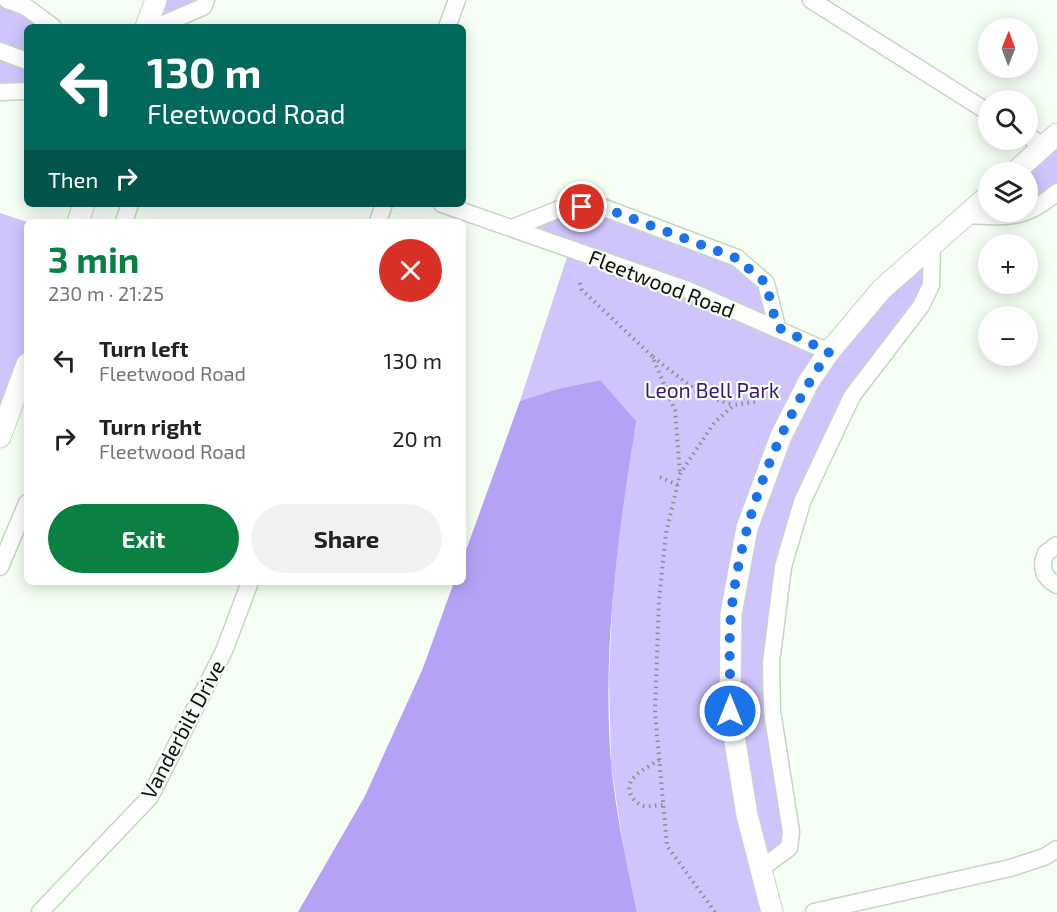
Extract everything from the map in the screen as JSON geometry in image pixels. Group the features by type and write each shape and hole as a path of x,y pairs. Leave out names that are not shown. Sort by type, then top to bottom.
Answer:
{"street":[{"path":"7,0 26,7 49,24"},
{"path":"147,24 156,0"},
{"path":"163,24 203,7 206,0"},
{"path":"448,24 457,0"},
{"path":"811,0 978,106"},
{"path":"0,51 24,60"},
{"path":"0,92 24,91"},
{"path":"1023,162 1043,139"},
{"path":"968,215 1008,217 1038,208 1057,192"},
{"path":"772,912 747,815 730,711 731,614 747,528 781,436 809,381 829,352 882,289 978,206"},
{"name":"Fleetwood Road","path":"451,207 688,290 777,327 829,352"},
{"name":"Fleetwood Road","path":"512,228 562,207 602,207 736,258 766,283 777,327"},
{"path":"760,869 789,849 791,832 772,711 771,663 783,567 802,502 852,396 921,306 926,296 931,285 932,247"},
{"path":"0,437 24,372"},
{"path":"0,567 24,510"},
{"path":"1057,545 1046,553 1043,567 1048,579 1057,585"},
{"name":"Vanderbilt Drive","path":"40,912 150,797 224,651 248,585"},
{"path":"814,912 1010,868 1044,857 1057,849"}],"path":[{"path":"580,283 582,290 652,356 702,395 734,405 758,401"},
{"path":"652,356 675,410 680,474 666,533 658,600 655,712 667,846 715,912"},
{"path":"680,474 714,423 734,405"},
{"path":"660,477 678,485"},
{"path":"659,760 630,781 628,790 633,800 644,806 663,805"}],"green space":[{"path":"0,0 47,24 24,24 24,91 0,92"},
{"path":"156,0 206,0 162,24 156,24"},
{"path":"1057,134 1057,192 1038,206 1038,162 1026,162"},
{"path":"978,206 978,215 968,215"},
{"name":"Leon Bell Park","path":"602,207 737,258 766,283 778,327 829,352 932,247 931,285 883,353 802,502 771,663 791,832 760,869 772,912 637,912 625,859 611,763 609,678 613,586 622,506 599,380 557,389 520,401 569,251 512,228"},
{"path":"0,213 24,221 24,372 0,437"}],"shaded area":[{"path":"600,380 636,421 613,592 609,720 613,782 637,912 298,912 365,796 423,668 453,585 466,585 466,550 520,401 557,389"}],"route":[{"path":"582,207 602,207 736,258 766,283 777,327 829,352 809,381 781,436 747,528 731,614 730,711"}]}
